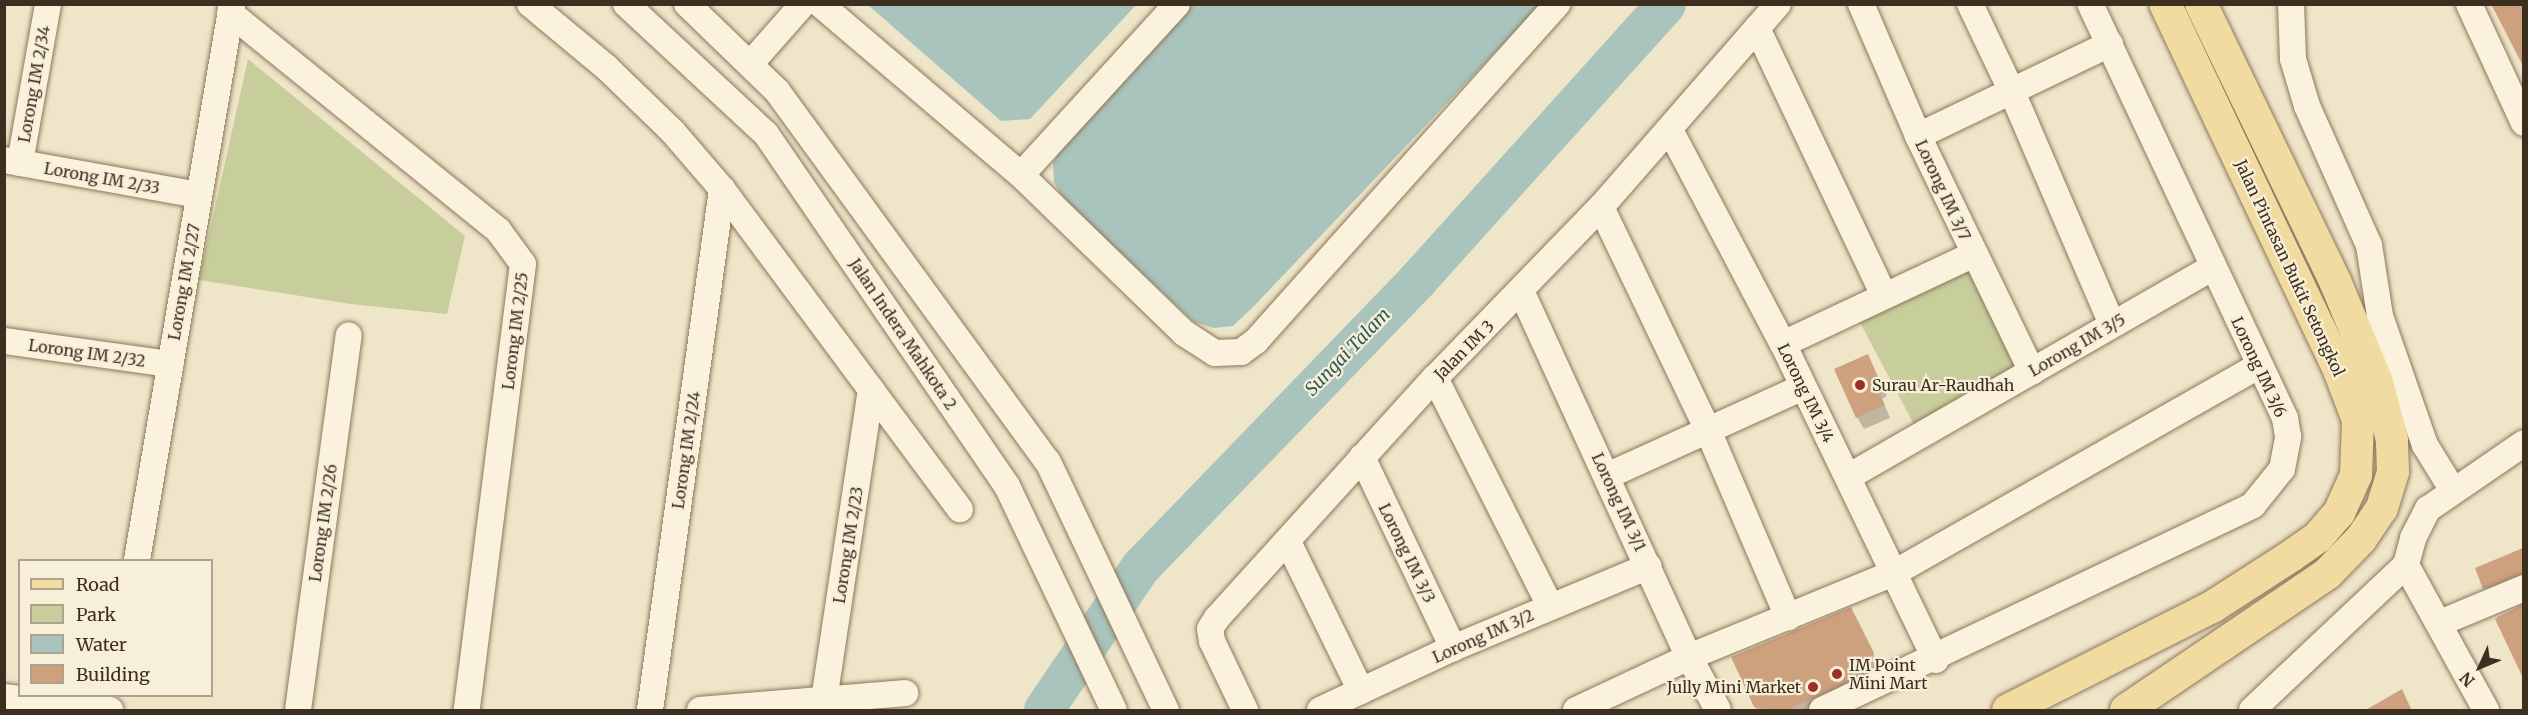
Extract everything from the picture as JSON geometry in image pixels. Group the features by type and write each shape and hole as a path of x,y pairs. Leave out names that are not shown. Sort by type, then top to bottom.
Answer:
{"main road":[{"name":"Jalan Pintasan Bukit Setongkol","path":"2008,711 2212,607 2318,537 2339,513 2356,475 2358,420 2339,370 2165,4"},
{"name":"Jalan Pintasan Bukit Setongkol","path":"2126,711 2328,573 2361,539 2382,508 2393,472 2392,440 2377,382 2335,281 2201,4"}],"street":[{"path":"530,4 607,68 673,132 722,189 960,509"},
{"name":"Jalan Indera Mahkota 2","path":"626,4 766,134 1007,486 1111,702"},
{"path":"687,4 751,63 777,91 1048,462 1166,711"},
{"path":"751,63 803,4"},
{"path":"820,4 1021,175 1184,333 1215,353 1242,352 1257,341 1557,4"},
{"path":"1021,175 1177,4"},
{"name":"Jalan IM 3","path":"1245,711 1212,641 1210,629 1435,378 1522,293 1601,207 1778,4"},
{"name":"Lorong IM 3/7","path":"1861,4 1918,136 2032,372"},
{"path":"1970,4 2012,92 2112,324"},
{"name":"Lorong IM 3/6","path":"1822,711 1936,660 2253,505 2282,469 2288,437 2285,418 2258,366 2090,4"},
{"path":"2291,4 2293,58 2307,106 2369,245 2380,316 2425,445 2452,489"},
{"path":"2469,4 2523,120"},
{"name":"Lorong IM 2/34","path":"12,161 41,6"},
{"name":"Lorong IM 2/27","path":"137,559 231,9"},
{"name":"Lorong IM 2/25","path":"231,9 498,230 523,264 467,711"},
{"path":"1757,28 1884,295"},
{"path":"1918,136 2110,44"},
{"name":"Lorong IM 3/4","path":"1670,130 1783,344 1936,660"},
{"name":"Lorong IM 2/33","path":"12,161 199,195"},
{"name":"Lorong IM 2/24","path":"650,711 722,189"},
{"path":"1601,207 1707,428 1788,618"},
{"path":"1783,344 1974,254"},
{"name":"Lorong IM 3/5","path":"1848,477 2212,268"},
{"name":"Lorong IM 3/1","path":"1522,293 1689,657 1718,711"},
{"name":"Lorong IM 2/26","path":"298,711 349,335"},
{"name":"Lorong IM 2/32","path":"4,342 170,364"},
{"path":"1576,711 1689,657 1894,573 2258,366"},
{"path":"1435,378 1550,606"},
{"path":"1607,476 1707,428 1803,387"},
{"name":"Lorong IM 2/23","path":"824,700 871,390"},
{"path":"2252,711 2406,565 2419,524 2428,509 2452,489 2523,443"},
{"name":"Lorong IM 3/3","path":"1362,457 1453,648"},
{"path":"1288,542 1361,691"},
{"path":"2406,565 2440,623 2486,711"},
{"name":"Lorong IM 3/2","path":"1320,711 1453,648 1649,566"},
{"path":"2440,623 2523,588"},
{"path":"700,711 905,693"},
{"path":"4,697 110,711"}],"green space":[{"path":"248,59 465,236 447,314 351,304 199,280"},
{"path":"1974,254 2032,372 1920,436 1853,309"}],"water":[{"path":"868,5 1136,5 1030,119 1001,121"},
{"path":"1186,5 1540,5 1255,305 1233,326 1214,328 1194,322 1065,201 1054,182 1053,163 1070,134"}],"building":[{"path":"2491,4 2523,4 2523,66"},
{"name":"Surau Ar-Raudhah","path":"1868,354 1881,384 1876,386 1885,405 1856,418 1834,369"},
{"path":"2523,548 2523,573 2483,589 2475,568"},
{"path":"2523,604 2523,678 2495,619"},
{"path":"1851,607 1874,653 1862,674 1786,711 1754,707 1731,657"},
{"path":"2402,689 2412,711 2364,711"}],"waterway":[{"name":"Sungai Talam","path":"1044,710 1140,568 1417,281 1666,4"}],"place":[{"name":"Surau Ar-Raudhah","path":"1860,385"},
{"name":"IM Point Mini Mart","path":"1837,674"},
{"name":"Jully Mini Market","path":"1813,687"}]}
